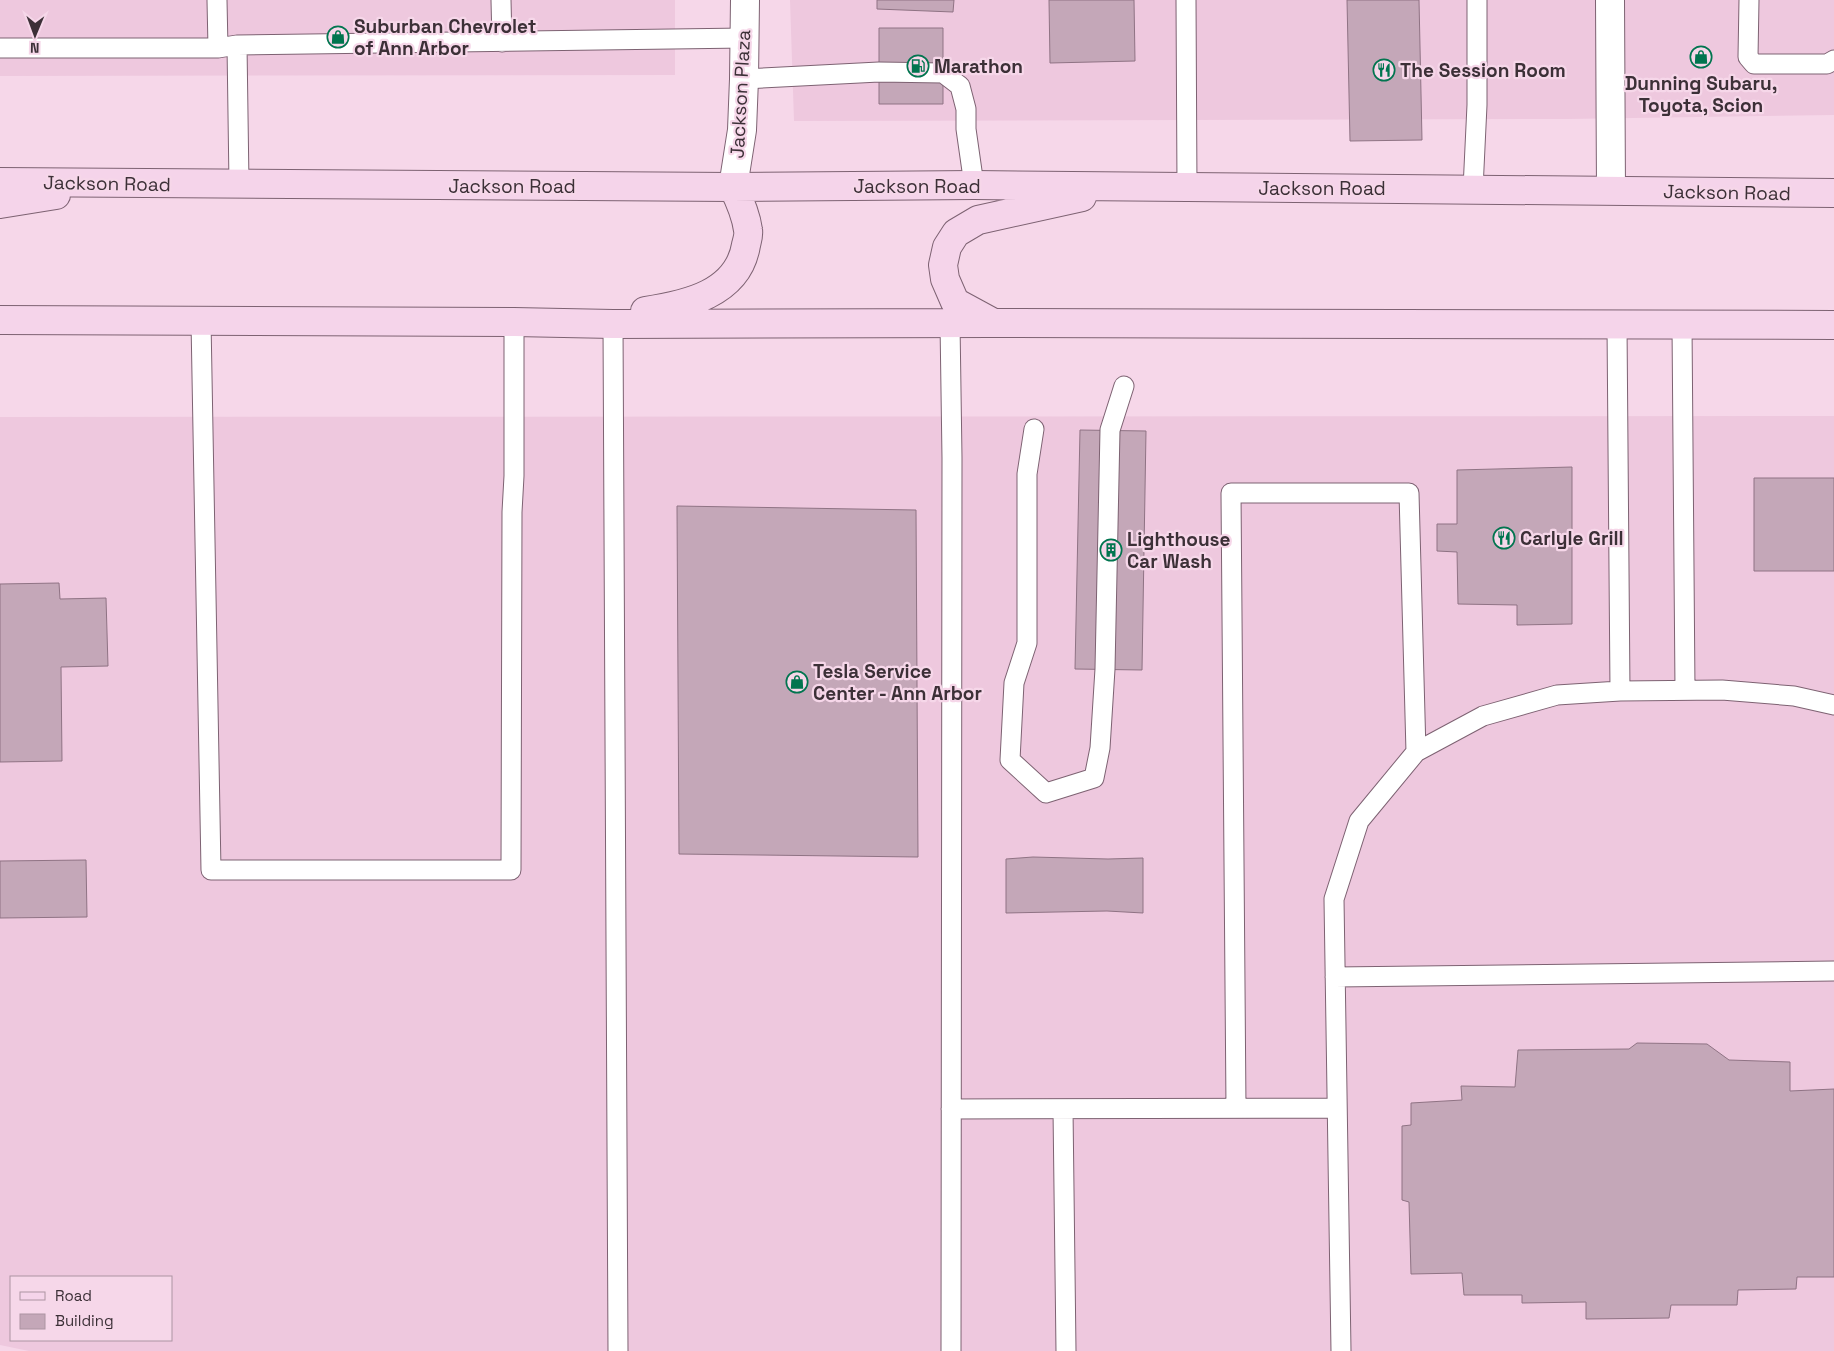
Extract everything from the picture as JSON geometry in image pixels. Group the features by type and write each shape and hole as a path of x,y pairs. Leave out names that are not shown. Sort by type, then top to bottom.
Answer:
{"main road":[{"name":"Jackson Road","path":"0,182 733,187 974,185 1834,193"},
{"path":"0,204 134,183"},
{"path":"993,323 955,302 945,279 943,265 947,247 956,233 978,220 1130,186"},
{"path":"569,322 677,307 720,289 744,258 749,232 743,209 733,187"},
{"path":"0,320 569,322 613,324 1834,325"}],"street":[{"name":"Jackson Plaza","path":"733,187 742,130 745,0"},
{"path":"1610,0 1612,190"}],"lane":[{"path":"217,0 218,48"},
{"path":"501,0 502,42"},
{"path":"1186,0 1187,187"},
{"path":"1474,189 1477,0"},
{"path":"1749,0 1748,58 1754,64 1827,64 1834,60"},
{"path":"0,48 218,48 237,46 745,38"},
{"path":"237,46 240,184"},
{"path":"744,79 879,72 943,73 960,86 966,109 966,128 974,185"},
{"path":"201,321 211,870 511,870 514,322"},
{"path":"950,323 952,458 951,1351"},
{"path":"613,324 618,1351"},
{"path":"1616,325 1620,691"},
{"path":"1682,325 1684,690"},
{"path":"1034,429 1027,474 1028,643 1014,683 1010,760 1046,794 1094,778 1100,748 1105,669 1110,430 1124,386"},
{"path":"1236,1108 1231,493 1409,493 1416,752"},
{"path":"1341,1351 1334,899 1359,821 1416,752 1483,716 1558,695 1620,691 1722,690 1794,696 1834,705"},
{"path":"1335,977 1834,971"},
{"path":"951,1109 1337,1108"},
{"path":"1063,1109 1066,1351"}],"shaded area":[{"name":"Suburban Chevrolet of Ann Arbor","path":"0,0 675,0 675,75 0,76"},
{"path":"790,0 1834,0 1834,115 1568,119 794,121"},
{"path":"1834,416 1834,1351 29,1351 0,1345 0,417"}],"building":[{"path":"877,0 954,0 953,12 877,9"},
{"path":"1049,0 1134,0 1135,61 1050,63"},
{"name":"The Session Room","path":"1347,0 1419,0 1422,140 1350,141"},
{"path":"879,28 943,28 943,104 879,104"},
{"name":"Lighthouse Car Wash","path":"1080,430 1146,431 1142,670 1075,669"},
{"name":"Carlyle Grill","path":"1572,467 1572,624 1517,625 1517,605 1458,604 1457,552 1437,551 1437,524 1457,524 1457,470"},
{"path":"1754,478 1834,478 1834,571 1754,571"},
{"name":"Tesla Service Center - Ann Arbor","path":"677,506 916,510 918,857 679,854"},
{"path":"59,583 60,599 106,598 108,666 61,667 62,761 0,762 0,584"},
{"path":"1033,857 1143,858 1143,913 1107,911 1006,913 1006,859"},
{"path":"86,860 87,917 0,918 0,861"},
{"path":"1637,1043 1707,1044 1729,1060 1790,1062 1790,1091 1834,1089 1834,1277 1797,1277 1796,1289 1738,1290 1737,1305 1671,1305 1669,1318 1586,1319 1586,1302 1522,1303 1522,1295 1464,1295 1462,1273 1411,1274 1409,1202 1402,1200 1402,1126 1411,1125 1411,1103 1462,1100 1461,1086 1515,1087 1518,1050 1629,1049"}],"place":[{"name":"Suburban Chevrolet of Ann Arbor","path":"338,37"},
{"name":"Dunning Subaru, Toyota, Scion","path":"1701,57"},
{"name":"Marathon","path":"918,66"},
{"name":"The Session Room","path":"1384,70"},
{"name":"Carlyle Grill","path":"1504,538"},
{"name":"Lighthouse Car Wash","path":"1111,550"},
{"name":"Tesla Service Center - Ann Arbor","path":"797,682"}]}
